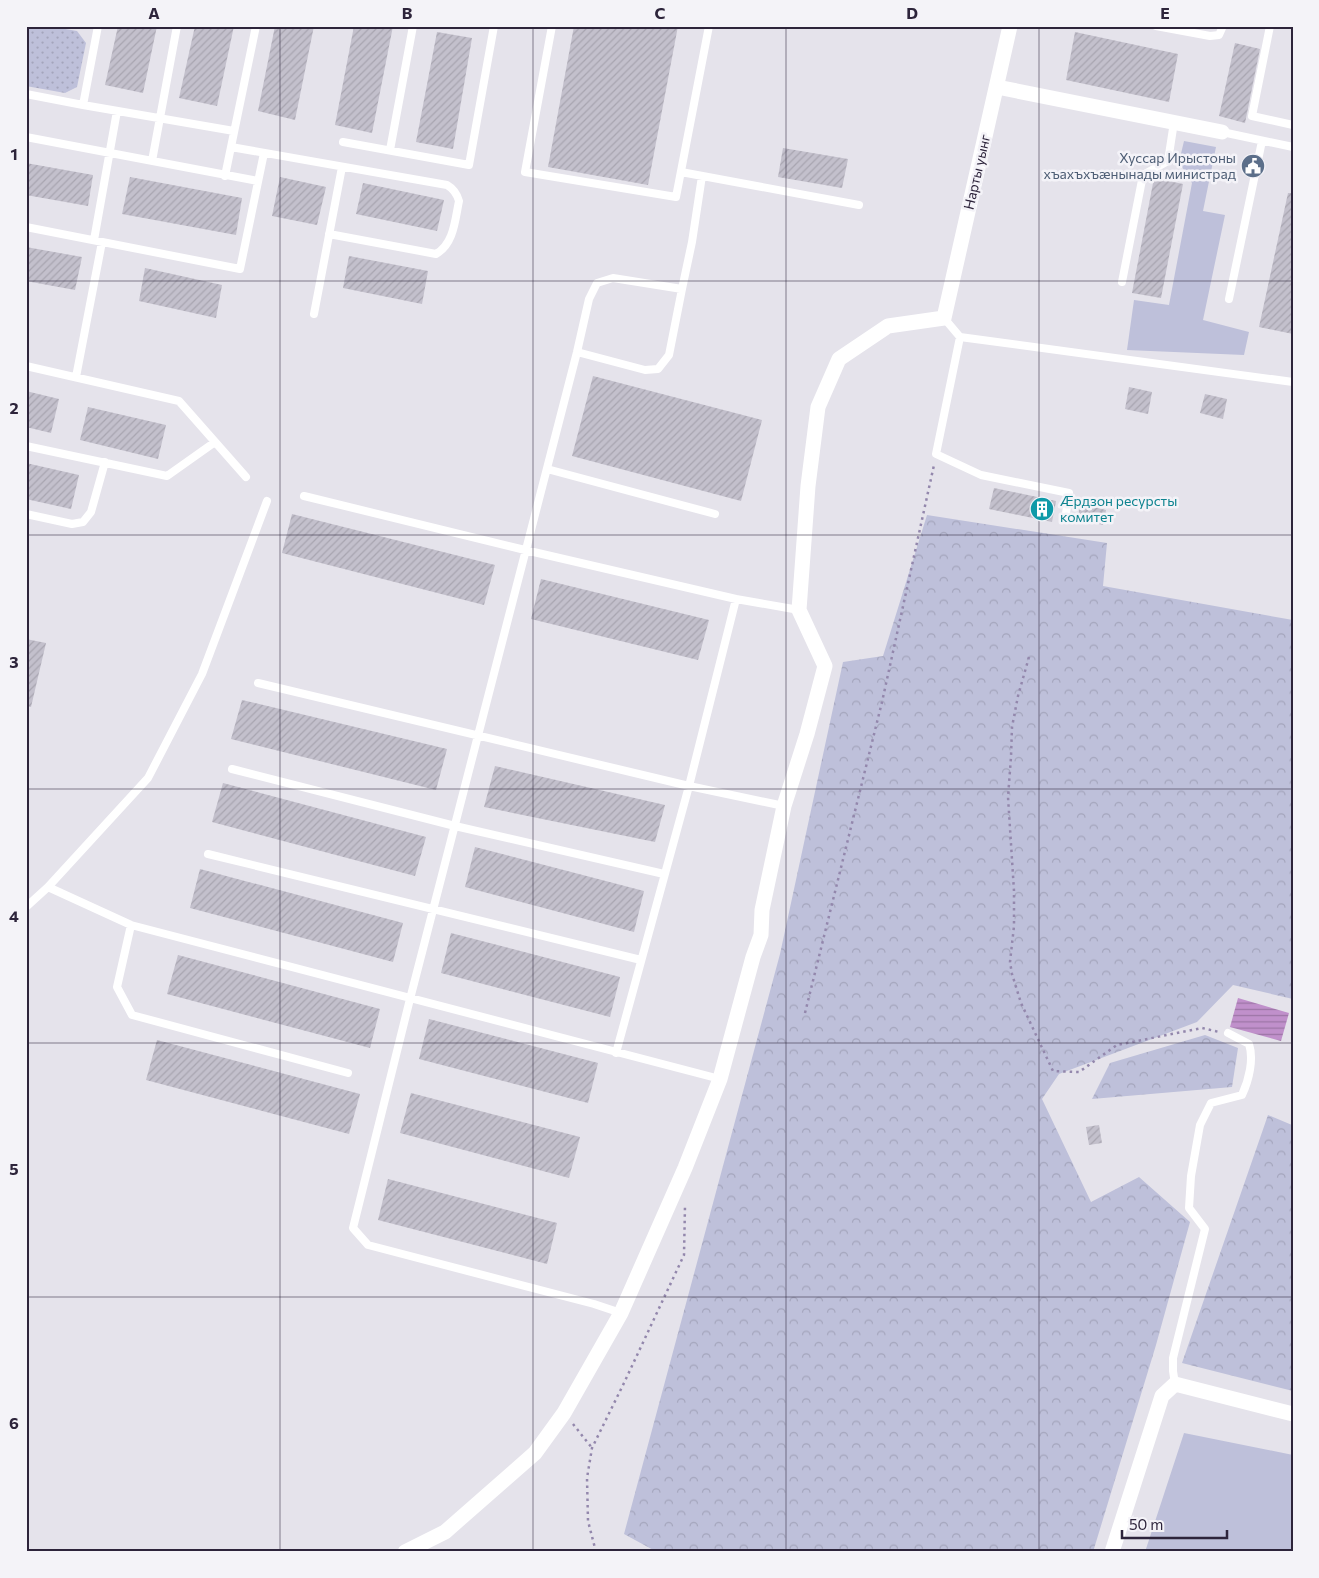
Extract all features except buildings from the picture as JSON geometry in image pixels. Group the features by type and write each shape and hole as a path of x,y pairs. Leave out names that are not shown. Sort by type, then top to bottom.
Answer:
{"street":[{"name":"Нарты уынг","path":"944,318 1010,26"},
{"path":"996,87 1222,132"},
{"path":"405,1552 445,1532 535,1453 564,1413 621,1313 685,1168 720,1079 753,956 761,935 762,910 784,806 807,734 825,666 799,610 808,486 818,407 838,359 888,326 944,318"},
{"path":"1112,1552 1162,1396 1175,1384 1293,1414"}],"lane":[{"path":"152,161 177,26"},
{"path":"225,176 256,26"},
{"path":"390,150 413,26"},
{"path":"343,142 469,165 494,26"},
{"path":"552,26 525,172 676,197 709,26"},
{"path":"1156,26 1210,36 1219,34 1223,26"},
{"path":"1270,26 1252,116 1293,125"},
{"path":"83,105 95,27"},
{"path":"26,94 234,130"},
{"path":"76,378 98,241 109,153 117,111"},
{"path":"1122,282 1143,175 1168,161 1174,122"},
{"path":"1222,132 1293,147"},
{"path":"26,137 258,181"},
{"path":"1229,299 1262,141"},
{"path":"230,147 447,185 453,189 460,202 449,242 444,249 436,254 329,234"},
{"path":"26,227 240,269 264,153"},
{"path":"314,314 342,167"},
{"path":"681,172 859,205"},
{"path":"577,352 645,370 658,369 669,355 692,242 702,176"},
{"path":"621,1313 594,1304 368,1245 353,1228 589,299 598,283 613,278 682,289"},
{"path":"944,318 960,337 1293,382"},
{"path":"960,337 936,454 981,475 1070,493 1065,520"},
{"path":"26,366 178,401 246,477"},
{"path":"26,446 167,476 215,442"},
{"path":"26,514 72,524 83,522 91,512 105,462"},
{"path":"547,469 715,514"},
{"path":"304,496 736,599 799,610"},
{"path":"26,907 48,887 148,778 202,674 267,501"},
{"path":"616,1053 689,786 736,599"},
{"path":"258,683 478,737 784,806"},
{"path":"232,769 455,826 664,874"},
{"path":"208,854 641,960"},
{"path":"48,887 130,925 720,1079"},
{"path":"130,925 117,987 132,1016 348,1073"},
{"path":"1175,1384 1173,1358 1205,1229 1189,1208 1191,1176 1200,1125 1211,1103 1242,1095 1247,1085 1250,1070 1251,1051 1248,1044 1228,1034"}],"path":[{"path":"805,1013 882,702 936,454"},
{"path":"1029,657 1012,727 1008,796 1014,891 1014,926 1010,962 1021,1002 1053,1071 1078,1072 1117,1045 1202,1028 1228,1034"},
{"path":"596,1552 588,1521 587,1478 592,1448 684,1255 685,1197"},
{"path":"564,1413 592,1448"}],"green space":[{"path":"26,26 48,26 77,31 86,43 77,87 65,93 26,86"},
{"path":"1184,141 1216,147 1203,211 1225,215 1203,320 1249,332 1244,355 1127,350 1134,300 1169,305 1192,183 1179,162"},
{"path":"927,515 1107,543 1103,586 1293,620 1293,999 1233,985 1197,1022 1059,1074 1042,1099 1091,1202 1139,1177 1190,1222 1156,1345 1093,1552 657,1552 624,1534 780,954 843,662 883,656"},
{"path":"1205,1035 1238,1048 1232,1087 1092,1099 1110,1063"},
{"path":"1268,1115 1292,1125 1293,1128 1293,1391 1182,1363"},
{"path":"1184,1433 1293,1455 1293,1552 1145,1552"}],"shaded area":[{"path":"1238,998 1289,1013 1281,1041 1230,1027"}],"place":[{"name":"Хуссар Ирыстоны хъахъхъæнынады министрад","path":"1253,166"},
{"name":"Æрдзон ресурсты комитет","path":"1042,509"}]}
